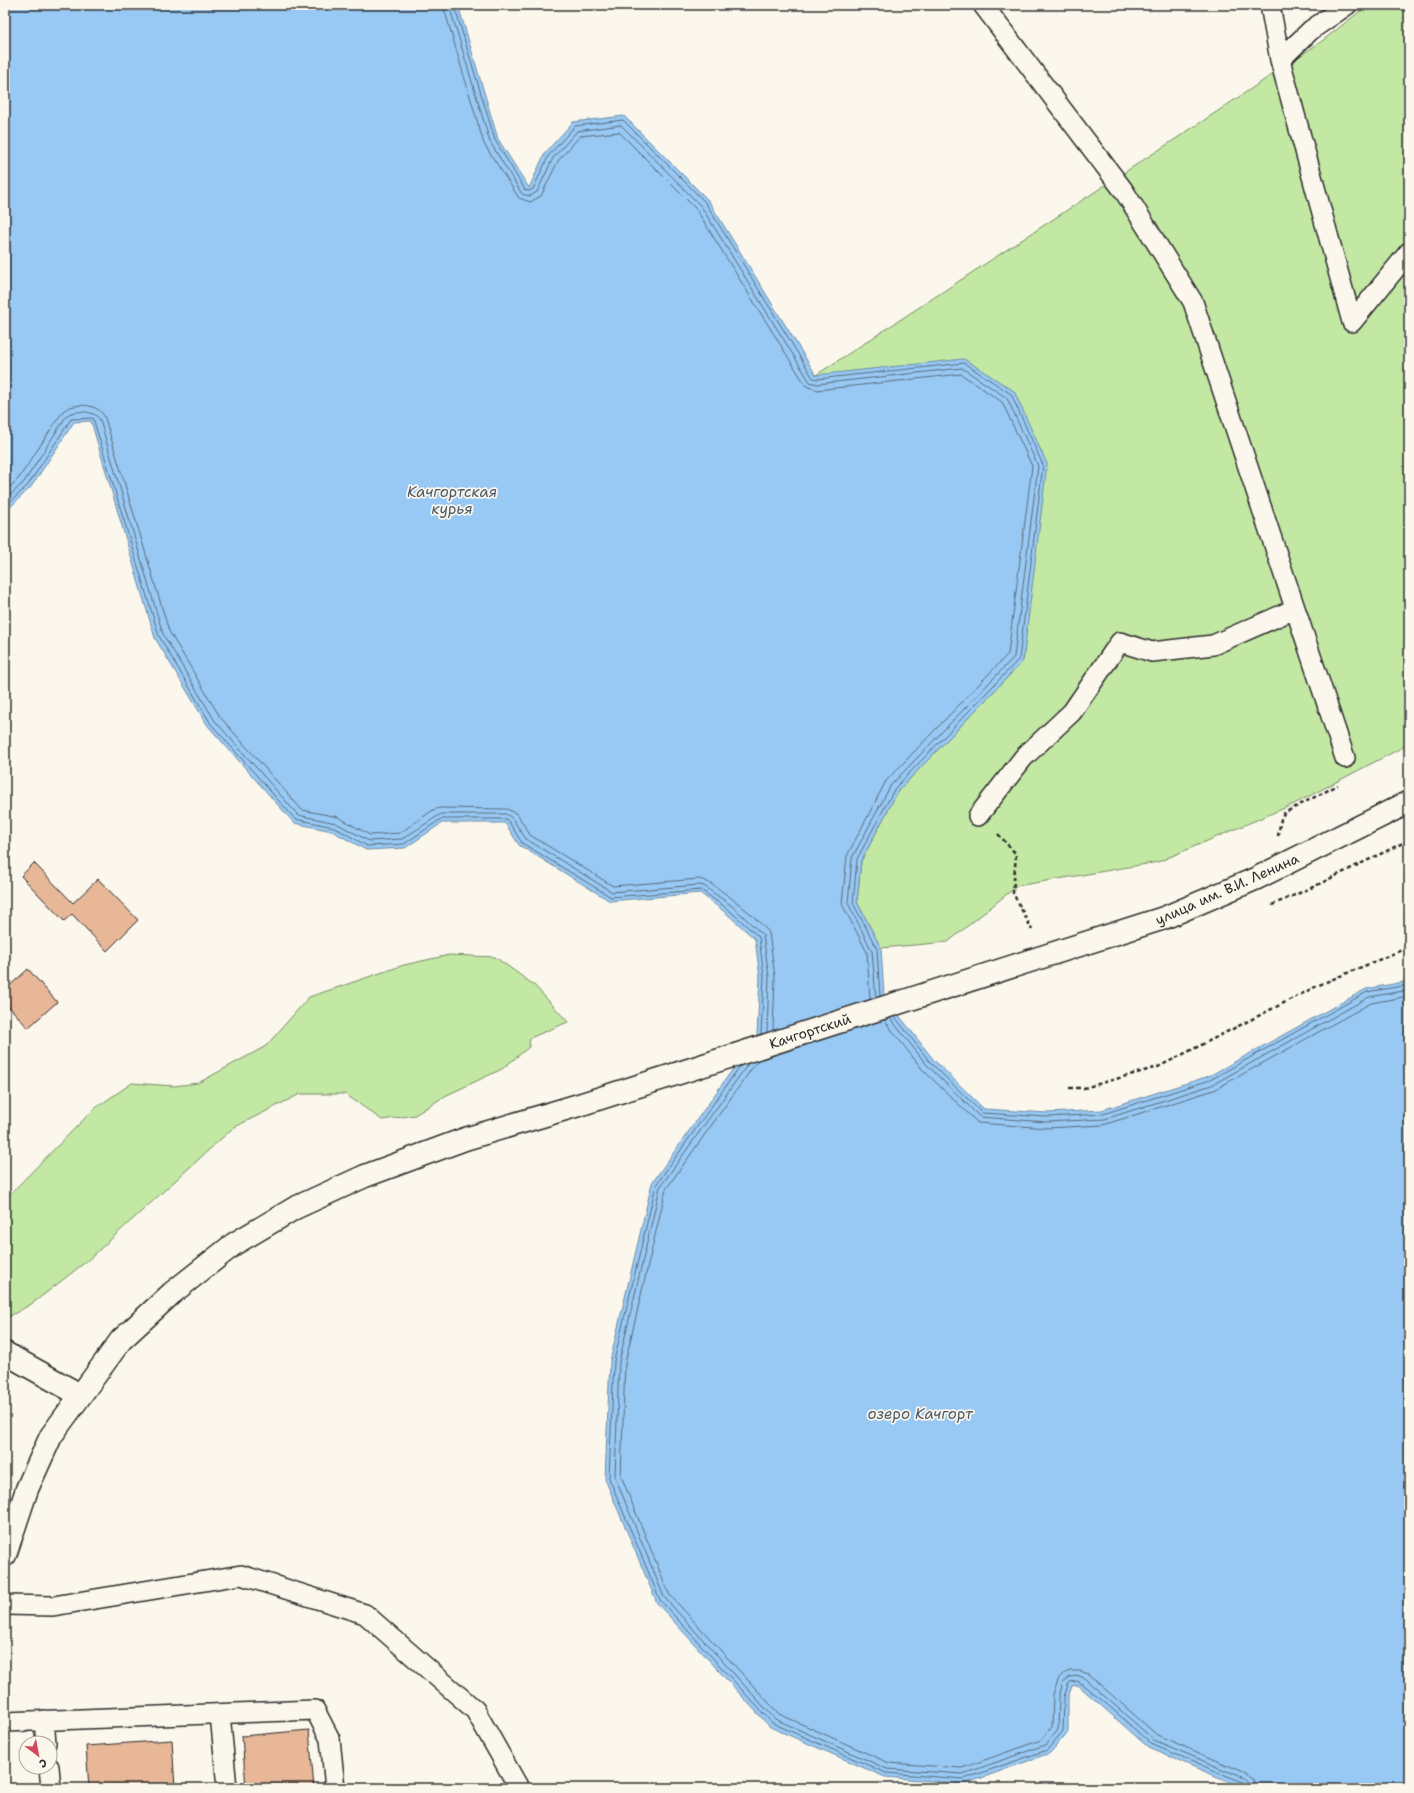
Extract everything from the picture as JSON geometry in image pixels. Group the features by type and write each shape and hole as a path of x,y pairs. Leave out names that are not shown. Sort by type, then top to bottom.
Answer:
{"main road":[{"name":"улица им. В.И. Ленина","path":"1038,959 1164,918 1255,879 1409,802"},
{"name":"Качгортский","path":"5,1554 27,1489 50,1436 121,1340 172,1293 234,1244 295,1208 365,1176 465,1139 582,1104 1038,959"},
{"path":"5,1353 80,1394"}],"lane":[{"path":"983,5 1124,192 1193,302 1345,758"},
{"path":"1270,5 1280,60 1352,322 1409,252"},
{"path":"1280,60 1311,30 1347,5"},
{"path":"978,816 1024,757 1072,712 1120,642 1152,652 1214,645 1295,609"},
{"path":"5,1605 53,1606 241,1575 365,1614 475,1710 519,1788"},
{"path":"5,1722 315,1710 330,1738 334,1788"},
{"path":"220,1714 227,1788"},
{"path":"44,1720 45,1735"},
{"path":"50,1775 51,1788"}],"path":[{"path":"1277,839 1281,819 1284,813 1347,780 1345,758"},
{"path":"978,816 1005,840 1016,854 1013,893 1034,934"},
{"path":"1069,1088 1084,1088 1158,1067 1319,985 1409,947"}],"green space":[{"path":"1368,5 1409,5 1409,744 1294,804 1158,862 1017,886 948,942 881,948 857,902 861,861 898,791 1023,661 1031,587 816,375 1218,111 1322,41"},
{"path":"449,955 495,957 534,985 568,1022 530,1038 529,1047 502,1069 445,1096 415,1115 382,1120 345,1094 300,1094 233,1128 87,1261 33,1303 5,1319 5,1199 94,1109 132,1083 174,1086 198,1083 266,1046 309,997 404,965"}],"water":[{"path":"5,5 458,5 498,139 529,188 545,153 573,122 624,116 708,200 816,375 964,359 1014,391 1047,464 1023,661 898,791 861,861 857,902 881,948 884,996 933,1059 984,1109 1047,1113 1102,1110 1209,1076 1366,989 1409,981 1409,1788 1244,1788 1149,1748 1078,1685 1072,1686 1068,1697 1068,1732 1050,1753 965,1784 885,1777 770,1727 657,1603 605,1479 610,1361 652,1183 757,1035 760,977 755,939 726,913 700,893 610,901 519,845 505,823 442,823 405,848 366,850 332,831 294,823 208,726 155,638 91,421 74,422 31,487 5,512"}],"building":[{"path":"34,863 73,903 98,879 138,920 107,951 72,914 64,921 21,876"},
{"path":"28,969 57,1002 28,1028 5,1002 5,990"},
{"path":"309,1730 314,1788 246,1788 242,1736"},
{"path":"172,1740 175,1788 89,1788 86,1746"}],"water label":[{"name":"Качгортская курья","path":"452,500"},
{"name":"озеро Качгорт","path":"920,1414"}]}
